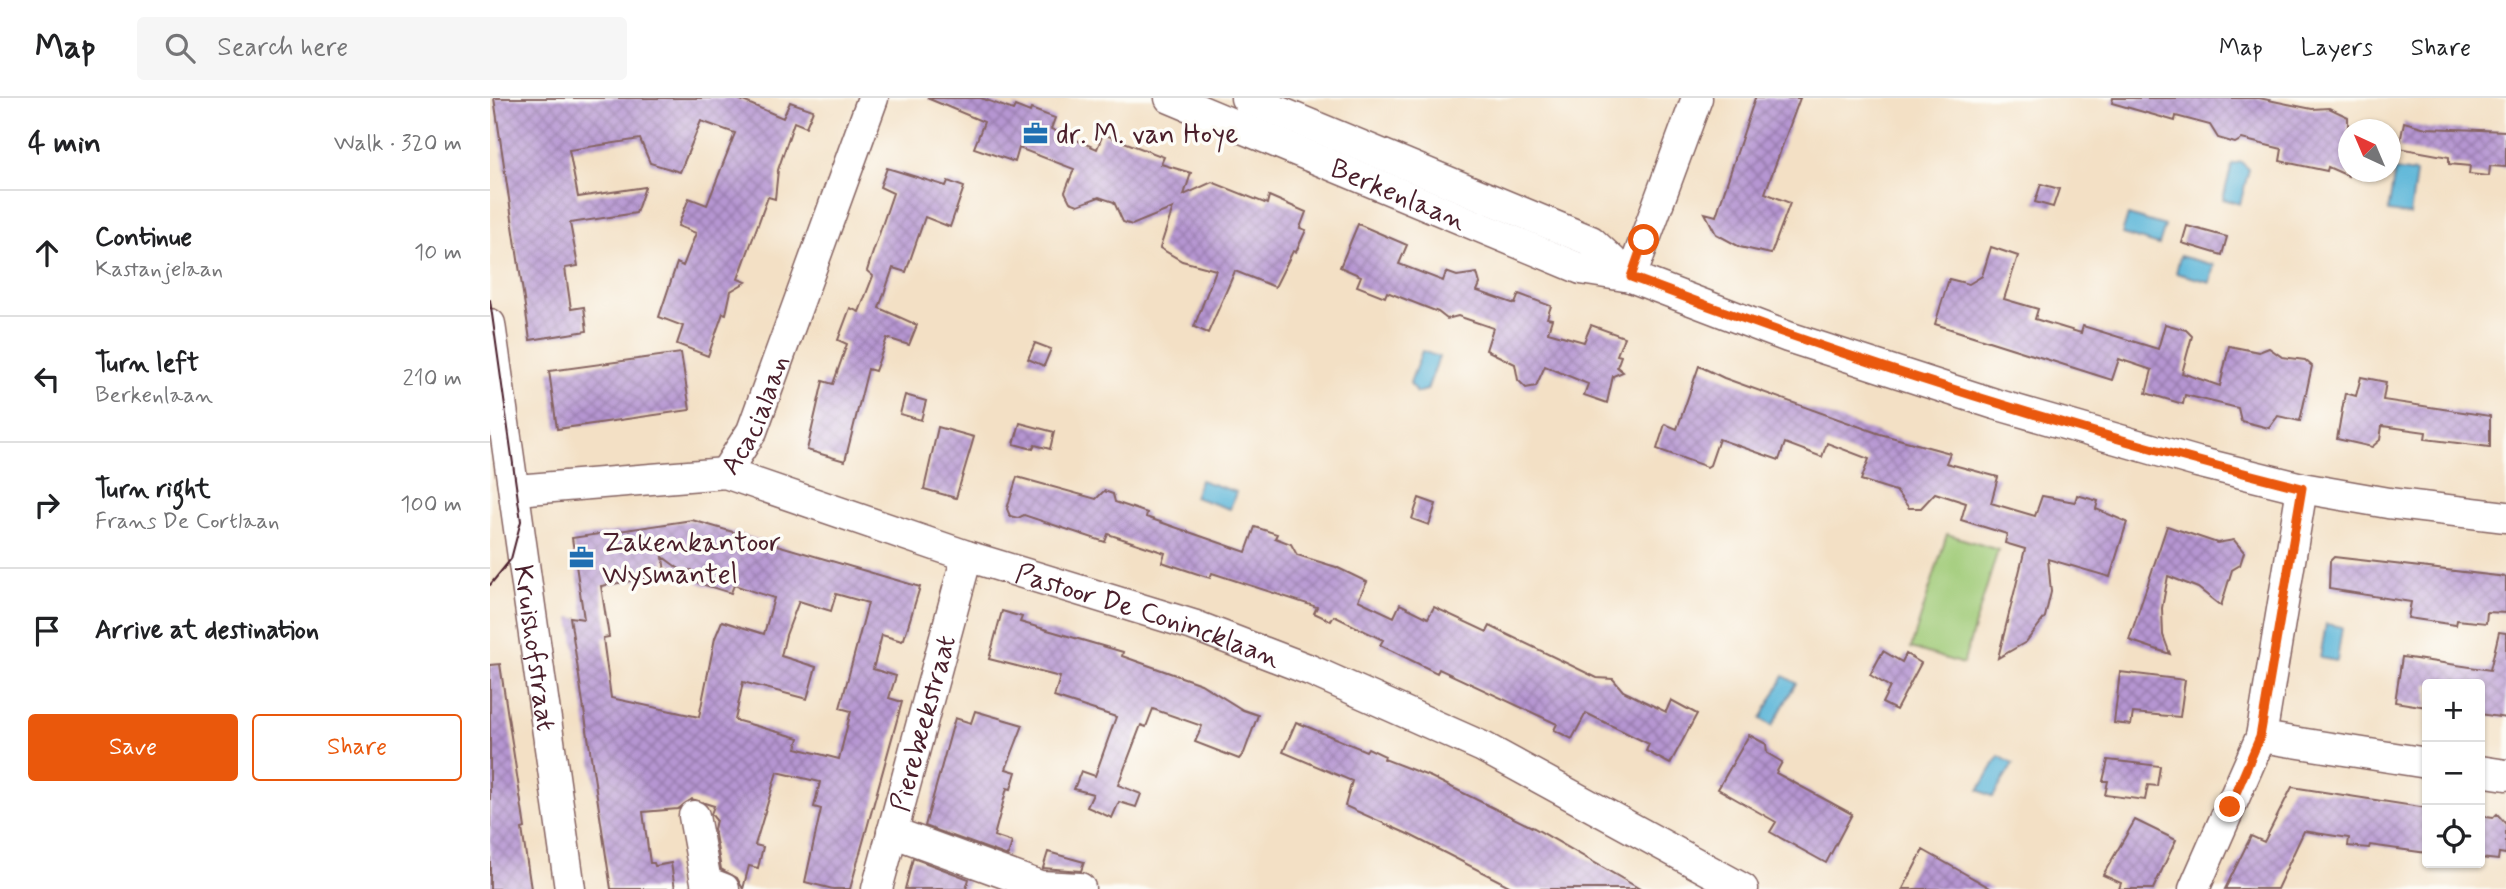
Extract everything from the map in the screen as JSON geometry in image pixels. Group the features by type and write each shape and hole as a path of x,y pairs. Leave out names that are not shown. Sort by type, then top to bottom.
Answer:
{"street":[{"name":"Acacialaan","path":"725,473 735,425 854,98"},
{"name":"Acacialaan","path":"725,473 752,431 873,98"},
{"name":"Berkenlaan","path":"1170,98 1233,110 1581,269 1631,277 1788,337 1995,404 2302,488 2388,503 2506,517"},
{"name":"Berkenlaan","path":"1247,98 1591,242 1631,277"},
{"path":"1631,277 1697,98"},
{"name":"Kruishofstraat","path":"490,324 516,490 570,889"},
{"name":"Pastoor De Conincklaan","path":"516,490 725,473 967,556 1193,625 1344,684 1483,747 1742,889"},
{"path":"2194,889 2260,737 2302,488"},
{"name":"Pierebeekstraat","path":"877,889 967,556"},
{"path":"2260,737 2422,762"},
{"path":"2485,772 2506,775"},
{"path":"694,816 706,882 724,889"},
{"path":"892,832 1040,887 1080,888"}],"green space":[{"path":"1947,534 1998,550 1963,664 1911,648"}],"water":[{"path":"2241,162 2249,169 2240,204 2223,199 2232,164"},
{"path":"2401,171 2416,173 2410,215 2388,212 2393,182 2401,182"},
{"path":"2128,215 2165,226 2159,245 2122,234"},
{"path":"2180,256 2214,265 2210,282 2176,273"},
{"path":"1422,351 1439,357 1427,390 1416,393 1410,383"},
{"path":"1200,480 1236,492 1230,509 1194,497"},
{"path":"2326,624 2342,627 2337,661 2320,658"},
{"path":"1784,676 1796,683 1772,726 1761,719"},
{"path":"1999,756 2013,764 1993,797 1979,790"}],"building":[{"path":"494,98 736,98 783,118 790,102 813,110 806,127 794,122 778,170 775,199 768,197 738,279 746,282 731,291 726,314 723,313 708,356 677,344 683,326 659,317 677,263 683,266 696,233 678,226 689,198 707,205 735,133 701,121 680,172 650,163 640,139 569,150 578,197 645,187 636,213 570,223 578,266 565,268 571,309 584,307 587,331 530,340"},
{"path":"927,98 981,98 1013,110 1015,106 1030,112 1031,109 1055,118 1051,129 1097,149 1103,134 1164,157 1161,164 1191,173 1184,195 1212,182 1267,204 1269,196 1306,212 1300,228 1306,230 1275,287 1235,271 1208,333 1194,327 1216,270 1182,261 1160,248 1173,208 1132,225 1123,222 1114,202 1099,197 1078,205 1070,202 1065,192 1074,169 1019,148 1015,162 974,148 984,122"},
{"path":"1755,98 1800,98 1765,193 1790,203 1771,254 1740,247 1716,234 1705,213 1716,216"},
{"path":"2113,98 2259,98 2312,109 2329,108 2348,119 2338,119 2338,172 2328,167 2327,171 2280,161 2282,149 2242,139 2235,143 2218,138 2210,125 2176,116 2175,121 2112,103"},
{"path":"2404,122 2426,128 2506,131 2506,167 2490,166 2489,176 2469,174 2470,166 2449,164 2449,157 2401,148"},
{"path":"887,168 946,186 948,181 964,187 950,227 925,217 906,272 893,268 879,308 917,325 909,345 887,338 875,371 868,369 845,461 807,450 823,381 833,384 847,344 838,340 850,308 859,312 873,276 867,271 893,193 880,187"},
{"path":"2041,184 2059,189 2053,207 2035,202"},
{"path":"1358,224 1407,245 1399,264 1443,281 1446,272 1457,276 1477,273 1480,284 1477,291 1515,304 1519,294 1551,306 1547,318 1552,319 1548,332 1584,342 1591,325 1624,337 1617,355 1621,356 1617,367 1623,372 1613,376 1607,403 1584,395 1588,384 1545,366 1536,386 1526,388 1518,380 1515,364 1486,350 1493,328 1458,316 1447,319 1438,312 1387,292 1385,297 1357,286 1361,276 1340,267"},
{"path":"2187,226 2227,237 2222,255 2182,243"},
{"path":"1991,247 2018,256 2004,299 2038,309 2035,319 2081,333 2083,326 2158,349 2165,324 2186,330 2192,336 2182,373 2220,386 2229,346 2259,352 2269,348 2282,357 2305,360 2312,366 2300,421 2278,416 2269,428 2241,421 2238,408 2185,395 2183,404 2146,393 2152,370 2119,359 2112,380 1935,324 1949,279 1969,284 1982,276"},
{"path":"1035,343 1051,349 1044,366 1028,359"},
{"path":"681,353 690,410 557,429 549,371"},
{"path":"1699,366 1724,378 1880,434 1950,453 1946,463 1998,477 1991,503 2035,516 2042,496 2075,502 2077,495 2098,501 2096,509 2127,522 2110,577 2048,559 2051,592 2045,617 2026,642 1998,658 2025,549 2005,543 2007,534 1961,520 1966,503 1935,493 1921,508 1909,508 1896,491 1861,480 1869,459 1827,443 1822,457 1785,443 1779,460 1719,439 1707,467 1657,449 1665,424 1677,429"},
{"path":"2361,377 2386,382 2383,400 2490,416 2490,447 2425,439 2426,432 2382,426 2380,440 2372,447 2337,439 2345,393 2356,396"},
{"path":"905,395 926,401 921,420 900,414"},
{"path":"1020,423 1054,432 1050,449 1035,445 1033,449 1014,444"},
{"path":"938,427 974,437 956,498 924,489"},
{"path":"1017,477 1096,499 1104,491 1113,494 1115,502 1147,513 1146,517 1246,552 1255,527 1277,534 1275,538 1291,544 1297,555 1336,567 1367,582 1358,600 1394,617 1400,604 1428,618 1434,607 1487,632 1490,626 1597,678 1613,679 1623,691 1666,712 1671,700 1697,714 1670,764 1646,751 1649,744 1586,713 1572,739 1554,730 1557,724 1439,669 1437,673 1380,645 1383,640 1334,616 1331,621 1314,613 1317,607 1212,573 1210,578 1162,562 1165,553 1108,534 1105,542 1024,515 1018,518 1010,516 1007,509"},
{"path":"1419,498 1436,504 1429,525 1412,519"},
{"path":"692,520 920,587 904,639 902,641 882,635 873,669 896,676 889,698 902,702 850,889 833,889 805,882 821,809 814,807 820,782 777,772 755,845 763,847 758,868 749,866 743,889 737,878 721,869 714,829 716,820 711,814 714,806 692,799 678,809 643,812 650,863 655,866 671,863 675,889 611,889 570,617 584,619 572,538","holes":["663,557 682,571 692,570 698,583 731,593 734,585 774,598 764,634 722,621 715,638 699,717 611,698 603,638 609,637 601,586 659,576 665,573","836,594 868,603 840,708 851,711 839,759 796,748 799,738 735,720 743,682 807,699 816,667 781,656 786,635 799,601 831,611"]},
{"path":"2167,526 2217,543 2234,540 2244,552 2240,565 2232,570 2221,606 2198,588 2168,576 2162,608 2163,635 2170,654 2129,640"},
{"path":"2334,557 2506,577 2506,613 2487,612 2486,623 2457,620 2456,625 2408,618 2411,602 2329,589 2330,561"},
{"path":"1002,611 1022,617 1020,622 1123,652 1122,656 1201,684 1243,710 1258,715 1244,753 1239,759 1195,742 1202,726 1153,709 1146,727 1141,725 1118,785 1141,794 1136,807 1119,802 1112,818 1087,807 1093,794 1074,789 1081,771 1095,776 1116,717 1054,697 1060,677 989,659"},
{"path":"2499,632 2506,633 2506,718 2485,715 2485,679 2422,679 2422,706 2395,702 2402,657 2490,670"},
{"path":"1883,651 1902,662 1906,654 1921,663 1896,710 1882,703 1890,687 1870,675"},
{"path":"500,664 525,828 522,829 531,889 490,889 490,665"},
{"path":"2120,672 2185,680 2180,717 2133,713 2131,725 2114,723"},
{"path":"975,711 1023,725 1006,769 1016,772 1011,789 1007,788 994,836 1012,842 1008,856 925,826 955,718 971,723"},
{"path":"1296,722 1366,751 1368,748 1385,756 1384,759 1431,777 1534,828 1640,889 1515,889 1410,835 1345,806 1352,781 1283,752"},
{"path":"1749,735 1766,744 1767,753 1782,762 1776,773 1852,814 1826,863 1770,832 1776,822 1718,789"},
{"path":"2108,760 2160,766 2157,786 2148,785 2145,800 2105,795 2108,781 2103,781"},
{"path":"2292,787 2422,807 2422,852 2370,845 2369,848 2348,846 2349,838 2304,831 2277,889 2225,889 2251,836 2264,842"},
{"path":"2497,814 2506,824 2506,854 2499,853 2498,860 2485,859 2485,817 2493,818"},
{"path":"2135,820 2176,840 2153,889 2119,889 2121,883 2103,875"},
{"path":"1923,850 1992,889 1903,889"},
{"path":"1048,852 1084,862 1081,871 1043,868"},
{"path":"913,858 969,879 966,889 905,889"}],"tram line":[{"path":"490,300 521,521 511,559 490,585"}],"place":[{"name":"dr. M. van Hoye","path":"1036,133"},
{"name":"Zakenkantoor Wysmantel","path":"582,557"}],"route":[{"path":"1644,240 1631,277 1788,337 1995,404 2197,462 2302,488 2260,737 2230,807"}]}
